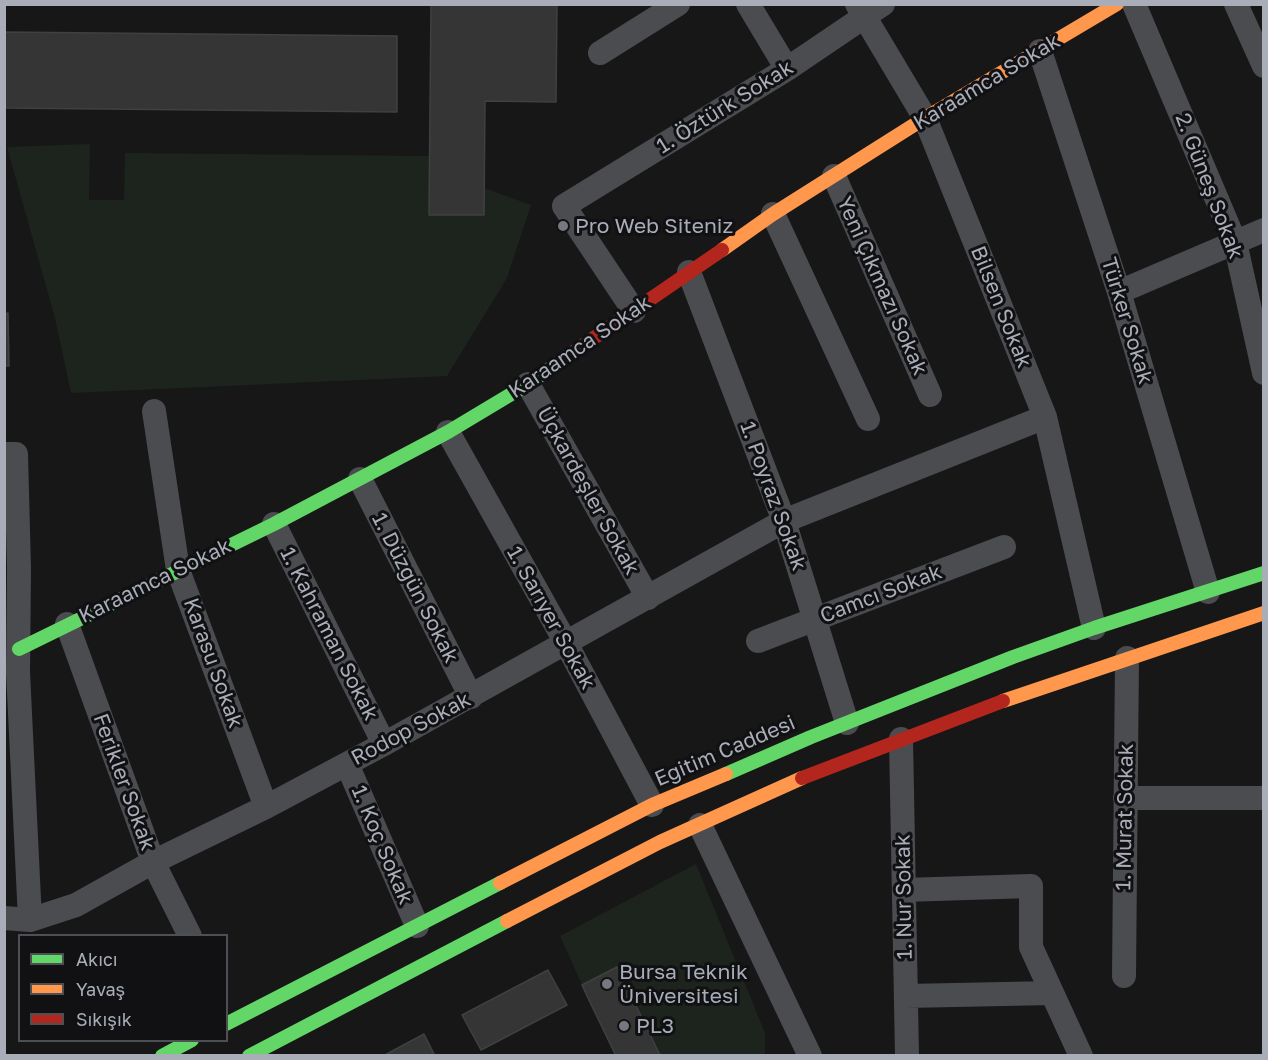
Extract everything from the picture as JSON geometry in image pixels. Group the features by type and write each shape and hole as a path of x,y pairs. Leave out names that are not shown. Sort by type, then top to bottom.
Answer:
{"main road":[{"name":"Karaamca Sokak","path":"14,665 67,624 273,524 448,432 528,384 773,214 925,118 1117,4"},
{"name":"Eğitim Caddesi","path":"229,1016 417,926 652,805 847,723 1013,657 1263,573"},
{"path":"249,1056 660,842 814,773 1022,694 1263,614"},
{"path":"162,1056 190,1042"}],"street":[{"path":"600,53 678,4"},
{"path":"748,4 787,69"},
{"name":"2. Güneş Sokak","path":"1134,4 1235,242 1263,373"},
{"path":"1236,4 1263,66"},
{"name":"1. Öztürk Sokak","path":"634,310 564,206 787,69 868,9"},
{"name":"Bilsen Sokak","path":"868,9 925,118 1045,417 1094,628"},
{"name":"Türker Sokak","path":"1040,51 1119,292 1208,592"},
{"name":"Yeni Çıkmazı Sokak","path":"834,176 930,395"},
{"path":"773,214 868,419"},
{"path":"1119,292 1263,230"},
{"name":"1. Poyraz Sokak","path":"689,272 784,521 847,723"},
{"name":"Üçkardeşler Sokak","path":"528,384 648,598"},
{"name":"Karasu Sokak","path":"154,411 178,570 266,807"},
{"name":"Rodop Sokak","path":"30,920 76,905 153,862 266,807 471,697 784,521 1045,417"},
{"name":"1. Sarıyer Sokak","path":"448,432 566,643 652,805"},
{"path":"4,454 16,454 12,569 14,665 30,920 4,918"},
{"name":"1. Düzgün Sokak","path":"360,478 471,697"},
{"name":"1. Kahraman Sokak","path":"273,524 384,744"},
{"name":"Camcı Sokak","path":"758,641 1004,547"},
{"name":"Ferikler Sokak","path":"67,624 153,862 189,934"},
{"name":"1. Murat Sokak","path":"1124,976 1127,658"},
{"name":"1. Nur Sokak","path":"901,740 907,1056"},
{"name":"1. Koç Sokak","path":"347,764 417,926"},
{"path":"1125,798 1263,798"},
{"path":"700,825 810,1056"},
{"path":"904,890 1031,886 1031,947 1081,1056"},
{"path":"906,996 1052,993"}],"shaded area":[{"path":"90,144 89,200 124,200 125,153 429,156 429,215 483,215 484,188 531,205 507,278 447,376 71,393 55,318 7,147"},
{"path":"696,864 765,1033 765,1055 660,1055 617,967 582,985 560,936"}],"building":[{"path":"431,4 557,4 556,102 485,101 484,215 429,215"},
{"path":"4,32 397,36 397,112 4,108"},
{"path":"8,313 9,366 4,366 4,314"},
{"name":"PL3","path":"617,967 660,1055 616,1056 582,985"},
{"path":"548,970 567,1005 481,1050 462,1015"},
{"path":"424,1034 435,1056 383,1056"}],"traffic: fast":[{"path":"19,649 274,524 448,432 528,384 569,355"},
{"path":"726,774 811,737 1013,657 1264,573"},
{"path":"228,1023 500,883"},
{"path":"249,1056 507,921"},
{"path":"162,1056 188,1042"}],"traffic: slow":[{"path":"722,250 773,214 925,118 1117,4"},
{"path":"1003,701 1264,613"},
{"path":"500,883 652,805 726,774"},
{"path":"507,921 660,842 802,778"}],"traffic: jam":[{"path":"569,355 722,250"},
{"path":"802,778 1003,701"}],"place":[{"name":"Pro Web Siteniz","path":"563,226"},
{"name":"Bursa Teknik Üniversitesi","path":"607,984"},
{"name":"PL3","path":"624,1026"}]}
